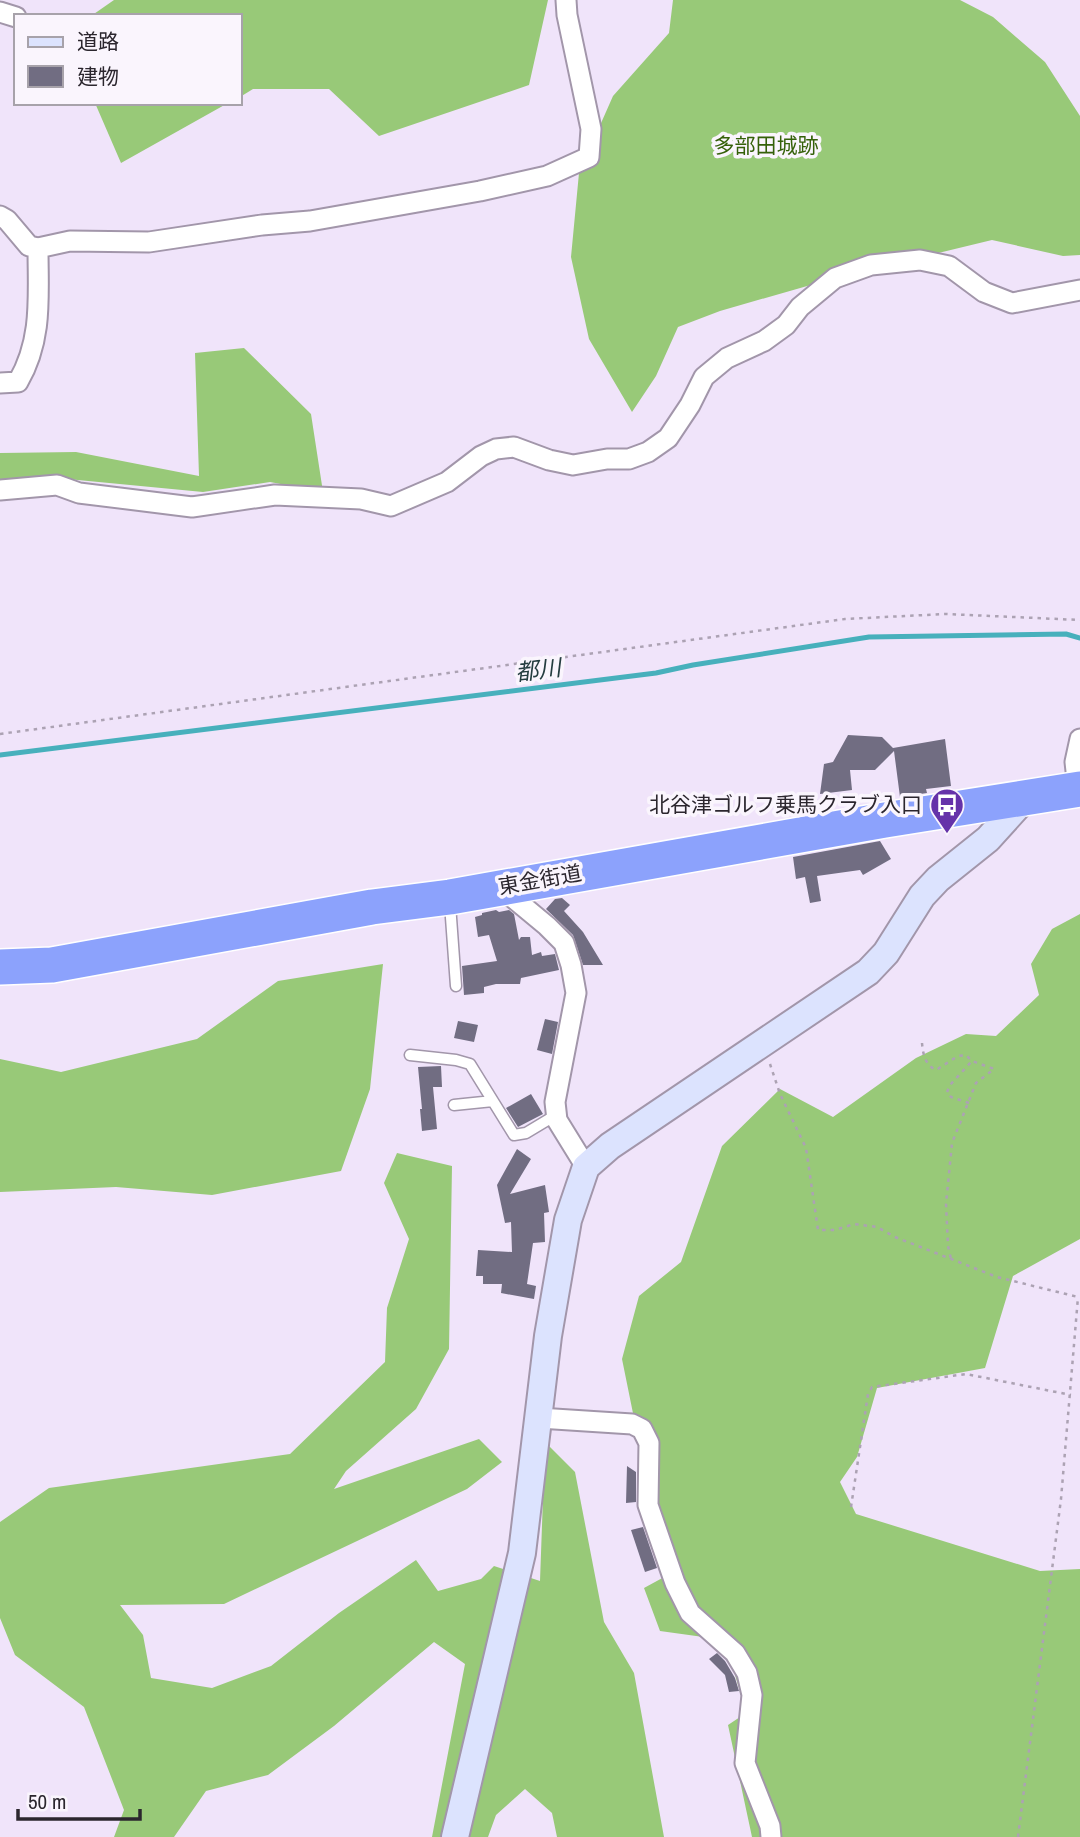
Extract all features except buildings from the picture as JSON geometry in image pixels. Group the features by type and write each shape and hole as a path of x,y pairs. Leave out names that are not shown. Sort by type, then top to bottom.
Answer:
{"highway":[{"name":"東金街道","path":"0,967 52,965 372,907 450,897 884,820 1079,789"}],"street":[{"path":"0,216 7,220 29,246 38,248 70,241 149,242 262,225 310,221 480,191 547,176 589,157 591,129 566,0"},
{"path":"0,383 18,382 30,362 38,321 38,248"},
{"path":"0,491 57,485 79,493 192,507 275,495 361,499 391,506 447,482 481,456 496,449 514,447 573,465 607,459 629,459 648,452 668,438 690,405 704,377 727,358 764,341 786,325 800,307 835,278 871,265 920,260 949,265 984,292 1012,303 1080,290"},
{"path":"1079,789 1075,762 1080,739"},
{"path":"456,1837 522,1553 548,1336 568,1220 586,1167 610,1146 868,972 886,953 922,896 938,878 988,839 1025,798"},
{"path":"500,887 564,943 571,965 576,993 555,1102 557,1120 586,1167"},
{"path":"539,1418 632,1424 642,1429 649,1443 648,1505 675,1583 690,1613 734,1653 747,1673 752,1695 744,1763 770,1826 771,1837"}],"lane":[{"path":"450,897 456,986"},
{"path":"410,1055 470,1064 514,1135 526,1133 556,1115"},
{"path":"454,1105 492,1101"}],"path":[{"path":"0,734 845,619 946,614 1080,620"},
{"path":"922,1043 925,1059 936,1070 958,1056 966,1055 972,1061 993,1069 976,1083 952,1143 946,1204 951,1259"},
{"path":"761,1046 806,1148 818,1230 835,1230 854,1224 877,1227 895,1237 998,1277 1079,1297 1051,1585 1018,1837"},
{"path":"969,1103 951,1097 947,1092 972,1061"},
{"path":"851,1507 868,1394 872,1387 966,1374 1071,1395"}],"green space":[{"path":"114,0 548,0 529,85 379,136 329,89 253,89 242,96 242,14 94,14"},
{"name":"多部田城跡","path":"673,0 960,0 993,17 1045,62 1080,116 1080,255 1063,256 992,240 835,278 720,311 678,327 656,376 632,412 589,339 571,257 579,173 613,96 669,33"},
{"path":"96,105 224,105 121,163"},
{"path":"244,348 311,414 323,492 270,482 203,492 57,478 0,480 0,453 76,452 199,476 195,353"},
{"path":"1080,914 1080,1239 1013,1276 985,1368 877,1388 857,1457 840,1482 856,1514 1040,1571 1080,1569 1080,1837 752,1837 728,1725 746,1713 725,1640 660,1631 644,1588 666,1576 622,1359 639,1296 681,1262 722,1146 780,1089 833,1117 916,1058 966,1034 996,1036 1039,995 1031,964 1052,929"},
{"path":"383,964 370,1089 341,1171 212,1195 116,1187 0,1192 0,1059 61,1072 197,1039 278,981"},
{"path":"397,1153 452,1166 449,1349 416,1409 346,1471 334,1489 479,1439 502,1462 467,1489 224,1604 120,1605 143,1635 151,1678 212,1688 271,1666 339,1613 416,1560 438,1591 481,1579 494,1566 540,1581 545,1442 575,1472 604,1622 634,1673 664,1837 557,1837 552,1813 525,1789 496,1815 488,1837 432,1837 465,1664 434,1642 334,1726 268,1775 206,1791 174,1837 114,1837 124,1810 84,1707 15,1655 0,1618 0,1522 49,1488 290,1454 385,1362 387,1308 409,1239 384,1183"}],"waterway":[{"name":"都川","path":"0,755 656,673 869,637 1066,634 1080,638"}],"place":[{"name":"北谷津ゴルフ乗馬クラブ入口","path":"947,835"}]}
